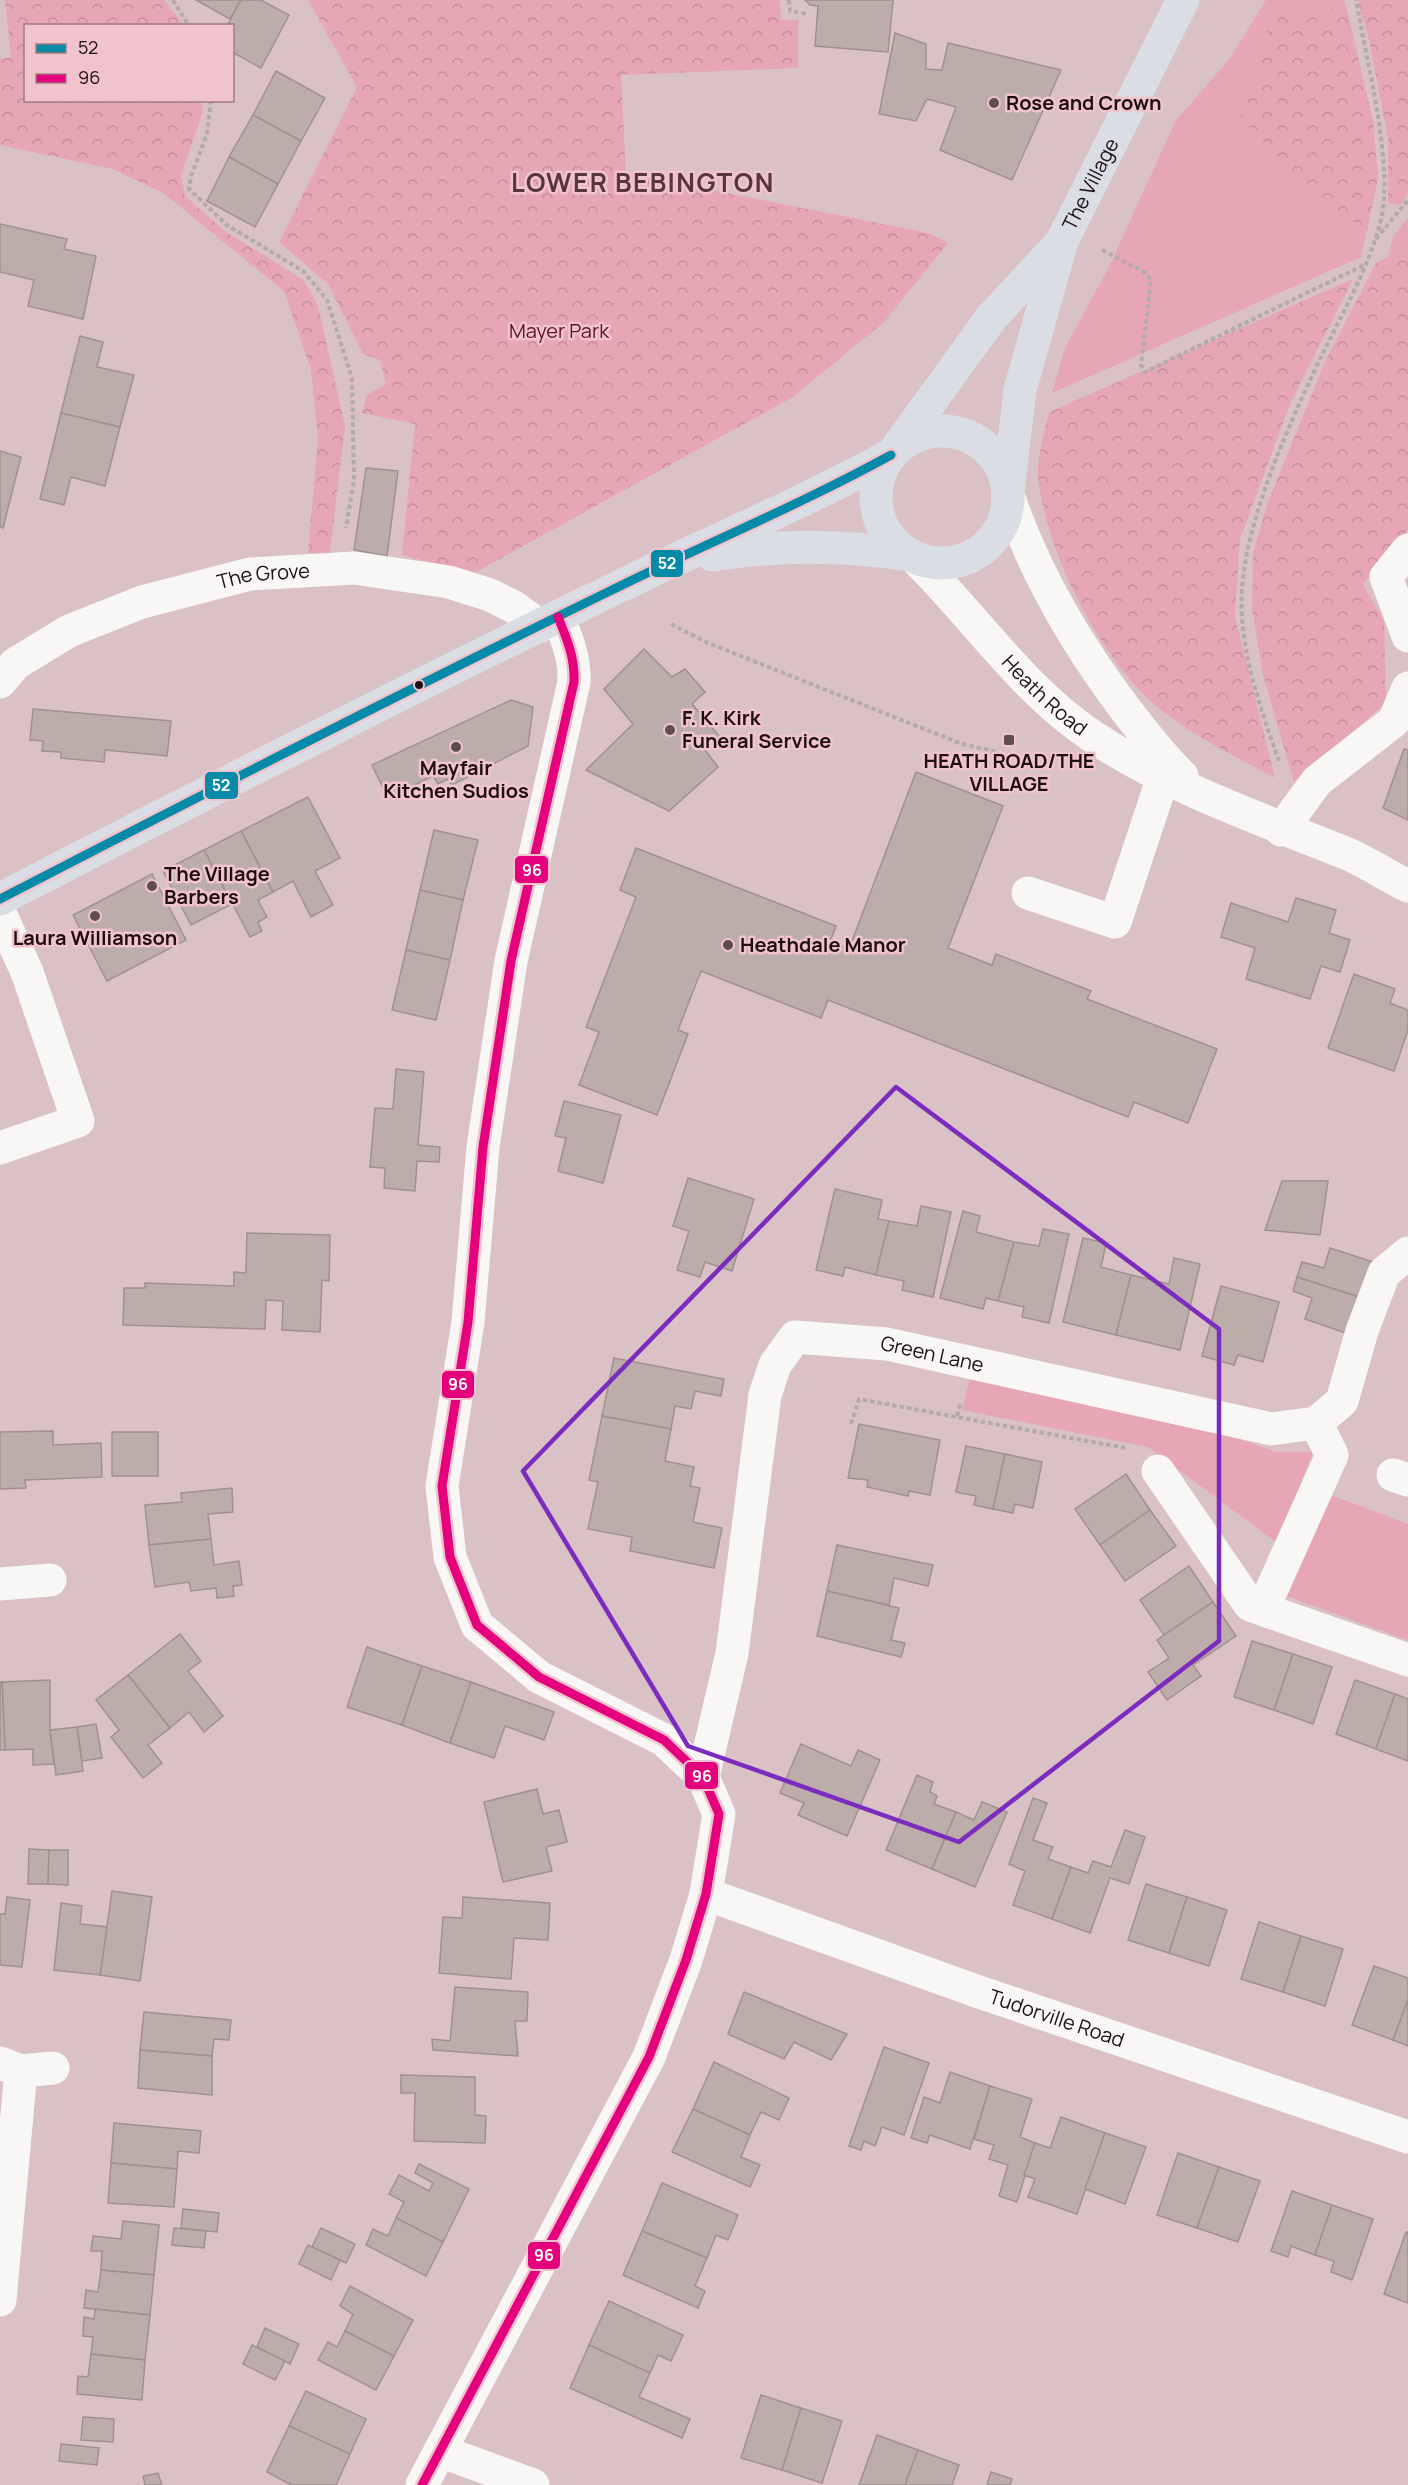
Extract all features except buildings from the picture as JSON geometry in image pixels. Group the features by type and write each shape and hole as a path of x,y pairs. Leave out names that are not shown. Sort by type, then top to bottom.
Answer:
{"main road":[{"name":"The Village","path":"1008,493 1020,390 1065,236 1183,0"},
{"name":"The Village","path":"0,899 229,780 549,621 843,482 893,453 991,318 1065,236"},
{"path":"932,432 953,432 974,439 990,452 1003,470 1008,493 1006,517 996,537 979,552 959,561 937,564 912,556 891,540 880,520 876,498 880,475 893,453 912,439 932,432"},
{"name":"The Village","path":"678,560 749,549 796,545 829,545 912,556"}],"street":[{"name":"Heath Road","path":"1008,493 1031,554 1070,630 1165,769"},
{"path":"1408,550 1386,577 1408,636"},
{"name":"Heath Road","path":"912,556 1041,694 1091,735 1165,769 1204,795 1281,830 1350,855 1408,886"},
{"name":"The Grove","path":"0,682 15,664 69,631 142,602 249,574 354,568 449,582 490,595 549,621"},
{"path":"422,2485 648,2057 686,1960 706,1894 719,1814 703,1777 664,1740 539,1677 477,1626 450,1557 442,1486 468,1322 484,1136 511,961 574,682 575,666 571,650 549,621"},
{"path":"1281,830 1317,781 1394,721 1408,688"},
{"path":"1028,893 1115,922 1165,769"},
{"path":"0,913 27,972 78,1121 0,1148"},
{"path":"1263,1610 1332,1455 1316,1423 1342,1401 1362,1331 1384,1273 1408,1253"},
{"name":"Green Lane","path":"703,1777 732,1653 765,1395 775,1365 795,1337 887,1344 1271,1429 1316,1423"},
{"path":"1158,1472 1250,1605 1408,1660"},
{"path":"0,1584 50,1580"},
{"name":"Tudorville Road","path":"706,1894 979,1992 1408,2137"},
{"path":"0,2300 10,2067 53,2068"},
{"path":"440,2451 533,2485"}],"path":[{"path":"173,0 188,24"},
{"path":"789,0 790,11 808,14"},
{"path":"1280,763 1262,713 1244,636 1242,590 1248,546 1298,406 1366,264 1381,219 1382,150 1356,0"},
{"path":"211,102 207,134 191,176 189,189 227,225 303,271 327,300 352,378 354,480 339,569"},
{"path":"1374,242 1408,200"},
{"path":"1065,236 1149,276 1152,286 1141,365 1145,372 1366,264"},
{"path":"670,624 708,643 962,744 997,752"},
{"path":"851,1424 859,1399 1141,1451 1158,1472"}],"highlighted area":[{"path":"896,1087 1219,1329 1219,1641 959,1842 688,1746 523,1471"}],"green space":[{"path":"5,0 164,0 183,24 24,24 24,102 202,102 203,112 181,175 185,196 226,232 304,280 318,306 345,426 330,553 308,553 318,438 311,369 284,291 163,193 113,169 0,145 0,59 11,57"},
{"name":"Mayer Park","path":"308,0 780,0 781,20 798,20 798,68 621,75 626,173 929,233 948,243 884,322 793,397 474,573 402,555 415,424 362,413 367,395 386,384 380,360 363,354 328,284 279,242 357,87"},
{"path":"1266,0 1344,0 1373,121 1378,177 1361,257 1052,393 1065,348 1109,267 1176,120 1228,61"},
{"path":"1357,0 1408,0 1408,194 1400,205 1388,203 1388,138 1368,35"},
{"path":"1346,6 1373,121 1378,177 1367,232 1300,178 1240,117 1259,74 1263,38 1283,11"},
{"path":"1408,217 1408,260 1388,257 1393,237"},
{"path":"1388,257 1408,260 1408,530 1363,584 1384,621 1386,703 1294,782 1263,675 1252,608 1253,553 1267,505 1324,364 1376,263"},
{"path":"1353,279 1290,404 1240,539 1235,616 1275,778 1212,744 1168,715 1133,683 1114,658 1078,599 1051,535 1042,504 1038,475 1040,452 1049,412"},
{"path":"971,1374 1160,1412 1276,1452 1313,1452 1277,1543 1148,1447 962,1410"},
{"path":"1323,1492 1408,1524 1408,1640 1278,1593"}],"transit line":[{"name":"52","path":"0,899 458,666 647,573 822,491 891,455"},
{"name":"96","path":"422,2485 649,2057 686,1960 706,1894 719,1814 703,1777 664,1740 539,1677 477,1625 450,1557 442,1486 468,1322 483,1147 511,961 574,682 572,657 558,617"}],"place":[{"name":"Rose and Crown","path":"994,103"},
{"name":"F. K. Kirk Funeral Service","path":"670,730"},
{"name":"HEATH ROAD/THE VILLAGE","path":"1009,740"},
{"name":"Mayfair Kitchen Sudios","path":"456,747"},
{"name":"The Village Barbers","path":"152,886"},
{"name":"Laura Williamson","path":"95,916"},
{"name":"Heathdale Manor","path":"728,945"}],"district":[{"name":"LOWER BEBINGTON","path":"643,183"}]}
